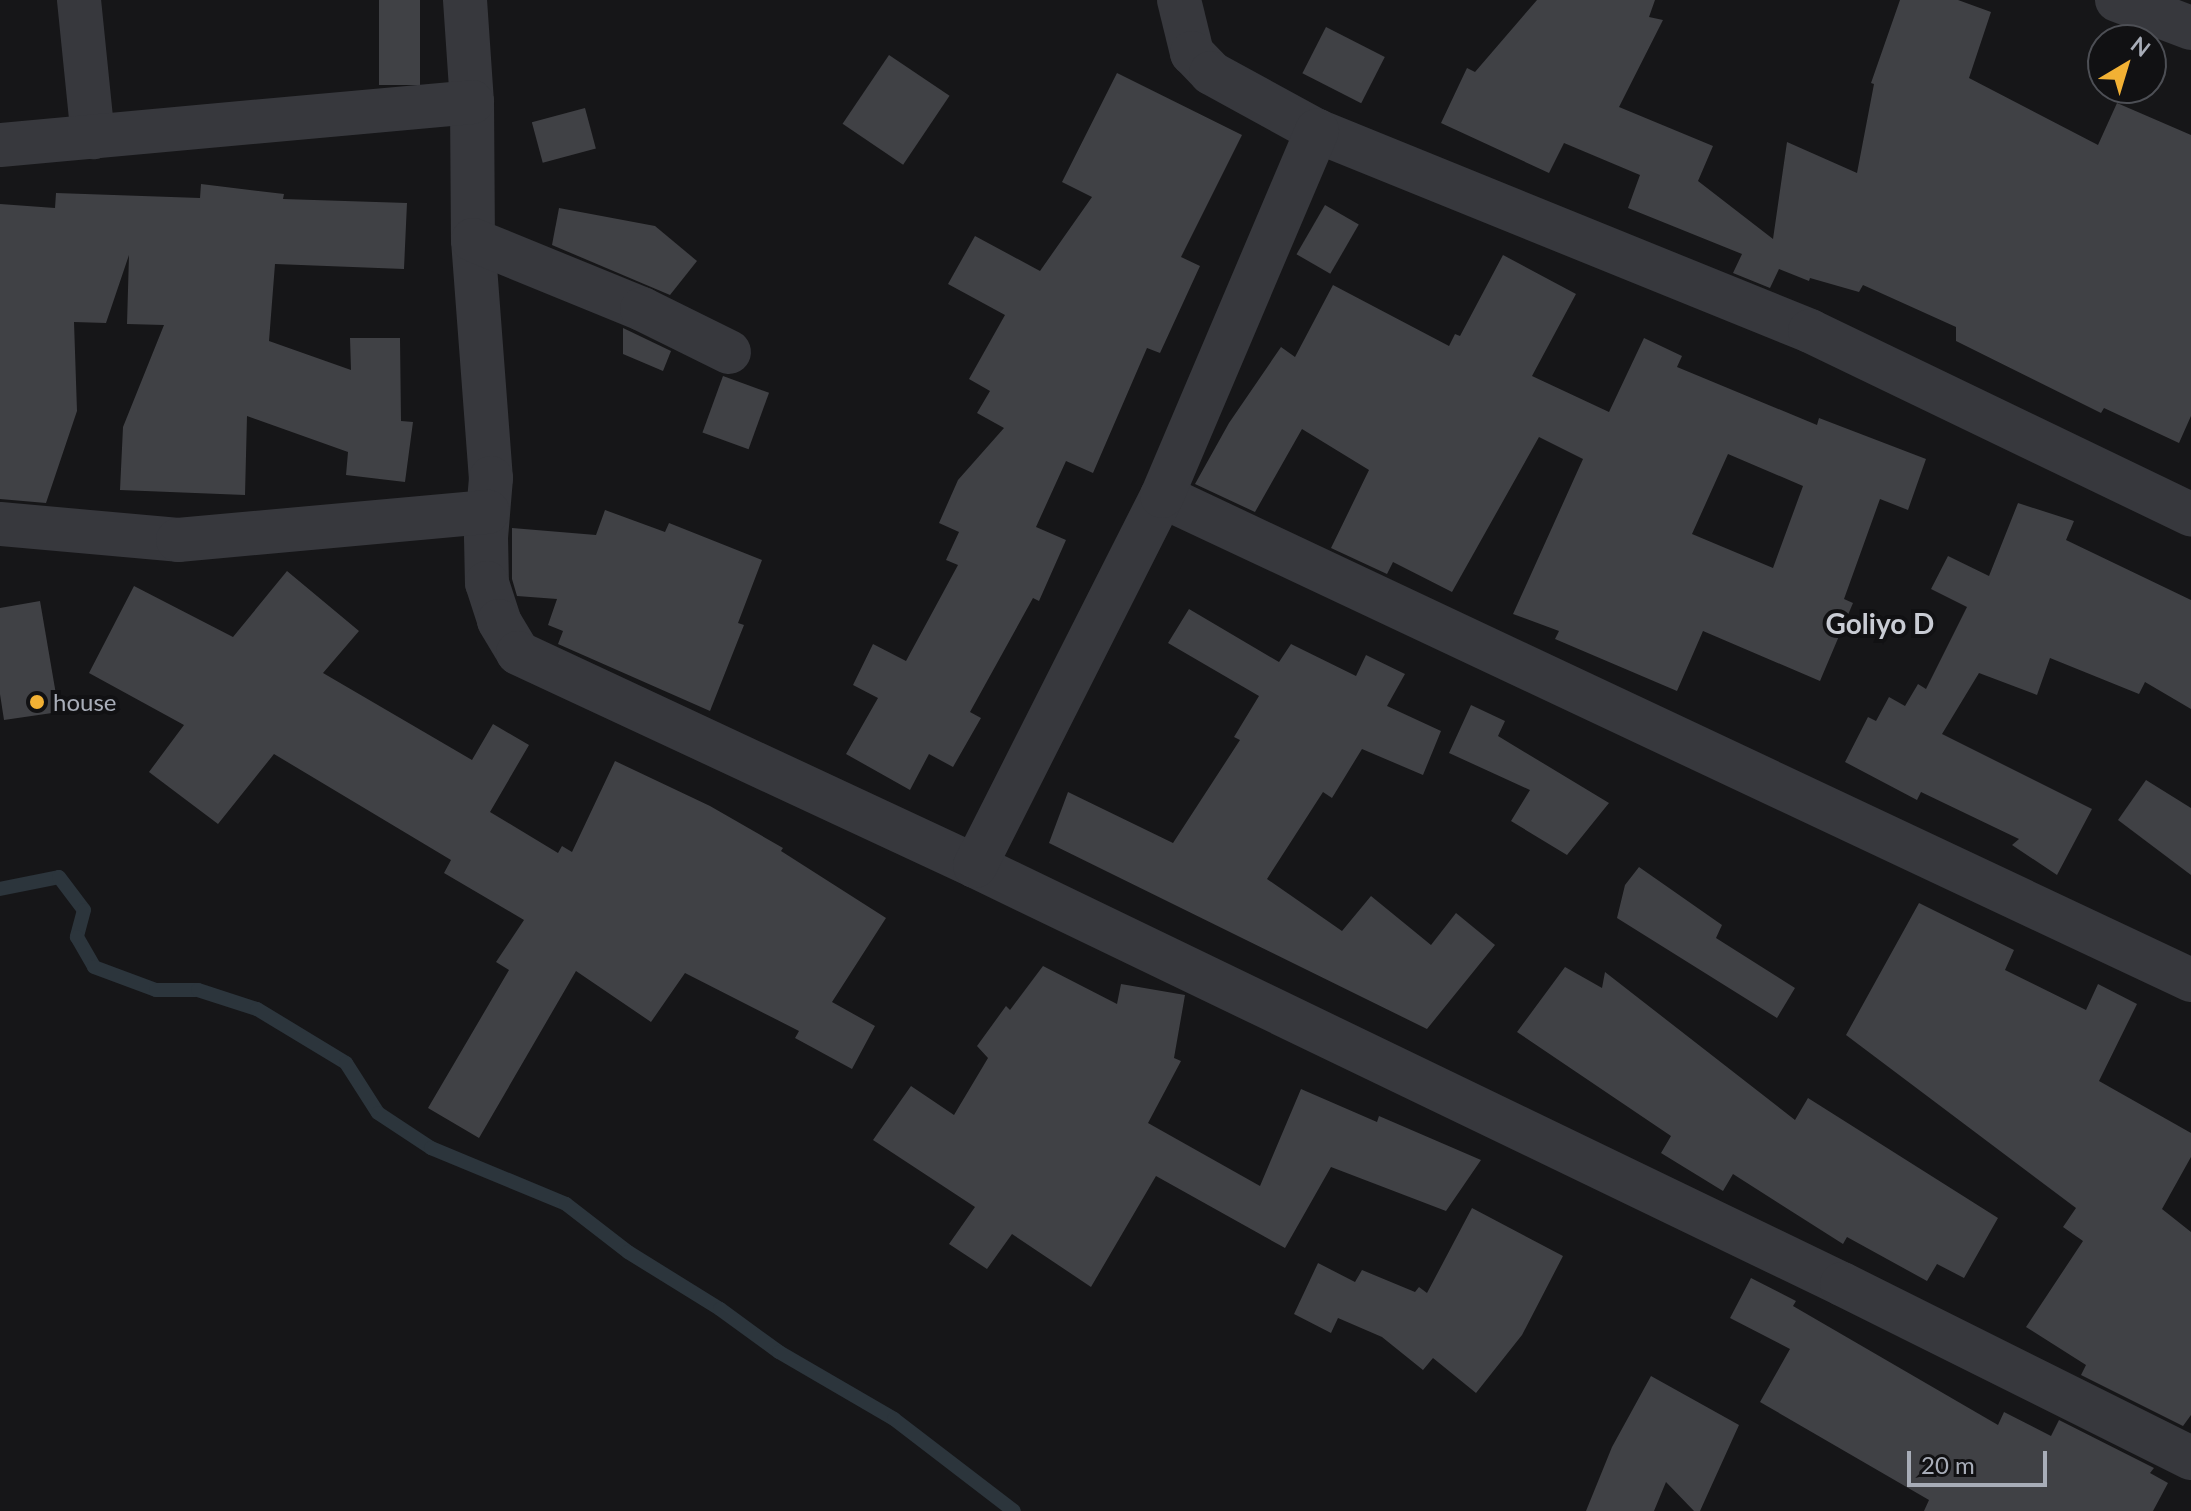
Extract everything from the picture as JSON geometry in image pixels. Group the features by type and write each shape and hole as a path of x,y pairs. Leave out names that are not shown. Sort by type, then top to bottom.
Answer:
{"street":[{"path":"79,0 93,137"},
{"path":"465,0 472,102 473,240 491,478 487,583 499,621 518,653 975,866 1842,1284 2191,1458"},
{"path":"1179,0 1192,53 1211,73 1317,131 1810,331 2191,514"},
{"path":"2117,0 2191,28"},
{"path":"0,145 472,102"},
{"path":"975,866 1162,496 1317,131"},
{"path":"473,240 642,309 729,352"},
{"path":"1162,496 2191,980"},
{"path":"0,524 178,540 488,512"}],"building":[{"path":"379,0 420,0 420,85 379,85"},
{"path":"1537,0 1655,0 1649,17 1663,20 1619,107 1713,146 1698,181 1773,239 1787,142 1857,173 1874,84 1871,83 1900,0 1958,0 1991,12 1969,78 2098,145 2117,104 2191,135 2191,416 2179,443 2104,408 2101,413 1956,341 1956,327 1863,285 1859,292 1810,278 1809,281 1779,269 1770,288 1733,273 1742,254 1628,208 1640,175 1564,143 1549,173 1441,123 1467,68 1475,72"},
{"path":"1326,27 1385,57 1361,103 1302,73"},
{"path":"889,55 950,96 903,165 843,124"},
{"path":"1117,73 1242,135 1181,257 1200,266 1160,353 1147,348 1093,473 1066,461 1036,527 1066,540 1039,601 1033,598 970,712 981,718 953,767 929,754 910,790 846,754 878,698 853,685 873,644 906,661 958,565 946,560 959,532 939,523 958,480 1004,428 977,413 990,391 969,379 1005,315 948,284 975,236 1040,271 1092,197 1062,182"},
{"path":"585,108 596,149 543,163 532,122"},
{"path":"201,184 284,194 283,199 407,203 404,269 275,264 269,341 351,370 350,338 400,338 401,421 413,422 405,482 346,475 348,452 247,416 245,495 120,490 123,427 164,325 127,324 129,255 106,323 74,322 77,411 46,503 0,499 0,204 55,208 56,193 200,198"},
{"path":"1325,205 1359,224 1330,274 1296,254"},
{"path":"559,208 655,226 697,261 670,295 552,245"},
{"path":"1503,255 1576,294 1532,376 1609,412 1644,338 1682,356 1677,367 1817,425 1819,418 1926,459 1908,510 1880,499 1844,599 1853,603 1820,681 1703,631 1677,691 1555,639 1559,631 1513,614 1583,459 1539,437 1452,592 1393,562 1387,574 1331,548 1369,470 1302,429 1255,512 1195,484 1229,423 1281,347 1295,357 1333,285 1449,346 1455,334 1460,336","holes":["1728,454 1803,486 1773,568 1692,534"]},
{"path":"623,328 671,351 663,371 623,354"},
{"path":"723,376 769,393 749,449 702,432"},
{"path":"2018,503 2074,521 2066,540 2191,600 2191,709 2145,682 2139,694 2050,658 2037,695 1979,673 1942,734 2092,809 2057,875 2012,845 2019,839 1921,792 1917,800 1845,762 1868,717 1876,721 1889,697 1905,706 1918,684 1926,689 1967,607 1931,589 1948,556 1989,576"},
{"path":"605,510 665,532 669,523 762,560 738,623 744,625 710,711 558,644 563,631 548,625 557,599 517,596 512,579 512,528 596,535"},
{"path":"287,571 359,631 323,673 472,760 493,724 529,745 490,812 558,853 562,846 572,852 615,761 710,806 783,848 781,851 886,918 832,1002 875,1026 852,1069 795,1038 799,1031 685,973 651,1022 576,971 479,1138 428,1108 509,970 496,962 524,920 444,873 451,860 274,754 218,824 149,772 184,725 89,673 134,586 233,637"},
{"path":"40,601 59,712 4,720 0,694 0,608"},
{"path":"1189,609 1279,662 1291,644 1356,676 1366,655 1405,674 1387,706 1441,731 1423,775 1362,749 1332,798 1323,792 1267,879 1342,931 1371,896 1431,945 1456,913 1495,945 1427,1029 1049,843 1068,792 1173,843 1240,740 1234,737 1259,696 1168,643"},
{"path":"1471,705 1505,721 1498,736 1609,803 1567,855 1511,821 1530,790 1449,753"},
{"path":"2146,780 2191,808 2191,875 2118,820"},
{"path":"1639,867 1722,925 1716,938 1795,988 1777,1018 1617,918 1625,885"},
{"path":"1919,903 2014,950 2005,970 2086,1010 2098,984 2137,1004 2099,1081 2191,1133 2191,1157 2162,1209 2191,1232 2191,1415 2183,1426 2081,1375 2086,1365 2026,1327 2083,1241 2063,1227 2076,1208 1846,1035"},
{"path":"1043,966 1117,1004 1121,984 1185,995 1174,1058 1181,1061 1148,1123 1260,1186 1301,1089 1377,1122 1379,1116 1481,1160 1446,1211 1331,1167 1285,1248 1156,1176 1091,1287 1012,1234 987,1269 949,1244 975,1207 873,1140 911,1086 954,1115 988,1058 977,1046 1006,1006 1010,1010"},
{"path":"1565,967 1602,988 1605,972 1795,1120 1808,1098 1998,1218 1964,1278 1937,1264 1927,1281 1847,1237 1843,1244 1733,1174 1723,1191 1661,1153 1671,1136 1517,1032"},
{"path":"1472,1208 1563,1256 1522,1335 1476,1393 1433,1358 1423,1370 1382,1337 1338,1318 1331,1333 1294,1314 1318,1263 1355,1282 1362,1270 1415,1292 1419,1287 1427,1293"},
{"path":"1751,1278 1796,1301 1793,1306 1998,1425 2004,1412 2051,1436 2059,1420 2154,1468 2150,1473 2168,1483 2153,1511 1924,1511 1929,1500 1760,1402 1790,1349 1730,1318"},
{"path":"1651,1376 1739,1425 1700,1511 1694,1511 1666,1482 1654,1511 1586,1511 1612,1447"}],"waterway":[{"path":"0,889 59,877 84,910 77,937 94,967 156,990 198,990 257,1009 346,1063 378,1113 431,1148 566,1204 628,1252 720,1309 779,1352 894,1419 1014,1511"}],"place":[{"name":"house","path":"37,702"}],"district":[{"name":"Goliyo D","path":"1880,623"}]}
